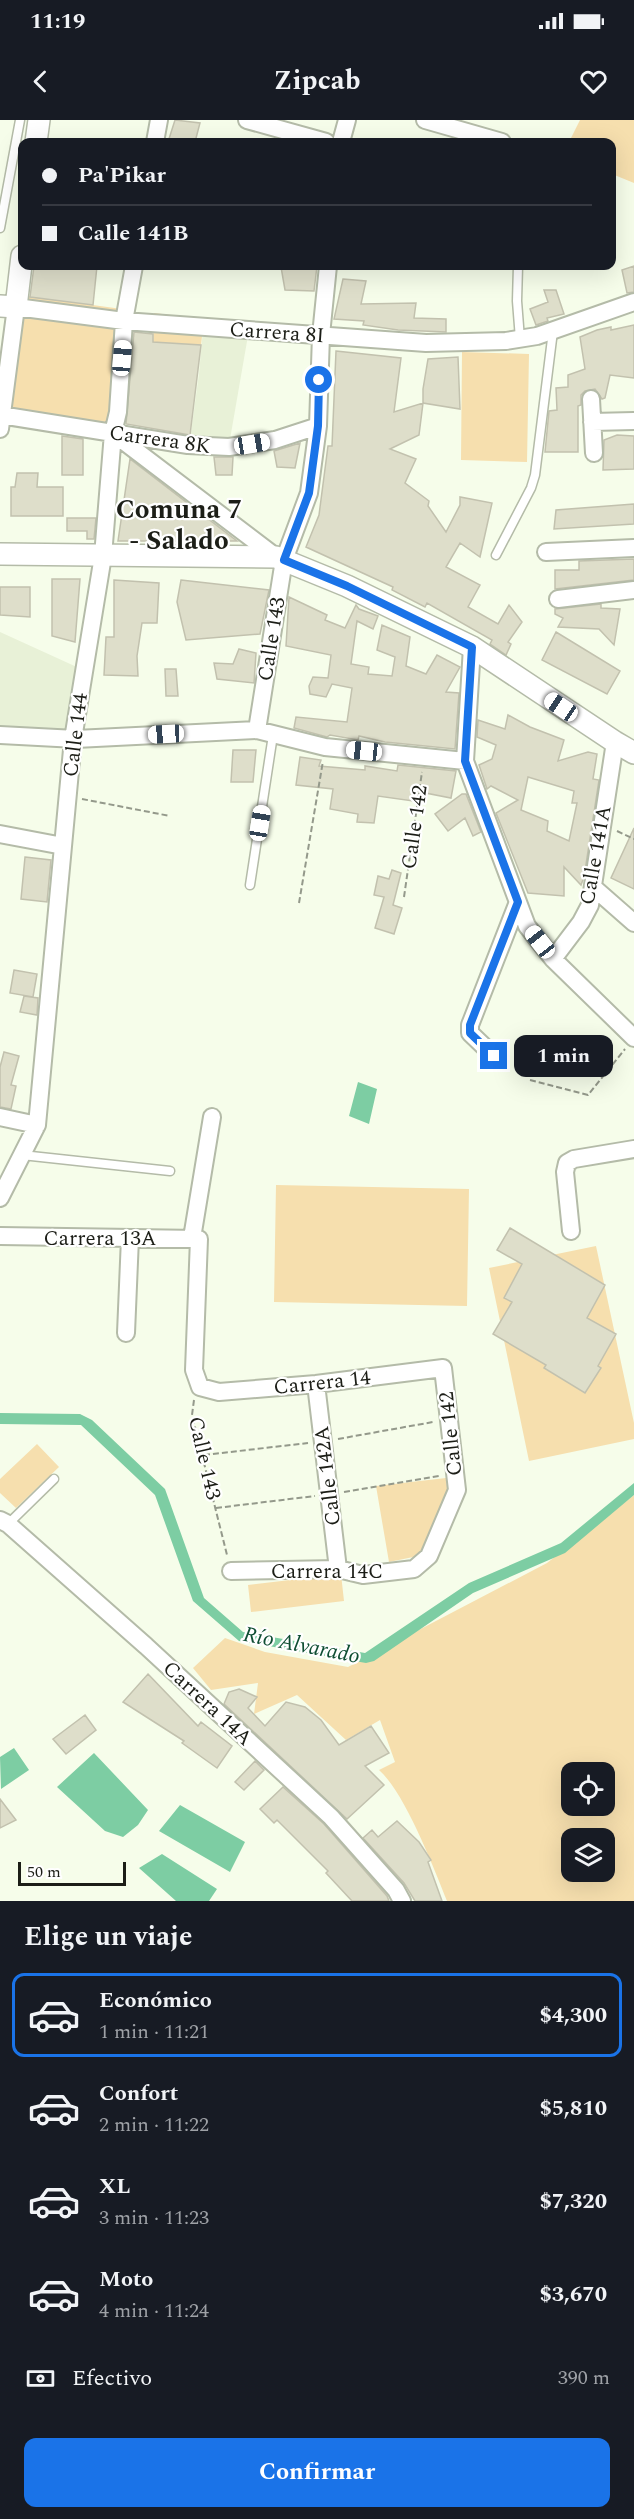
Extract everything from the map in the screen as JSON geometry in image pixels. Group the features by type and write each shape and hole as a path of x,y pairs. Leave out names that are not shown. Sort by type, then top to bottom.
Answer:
{"street":[{"path":"37,138 39,120"},
{"path":"156,138 159,120"},
{"path":"342,138 347,120"},
{"path":"425,120 488,138"},
{"path":"257,121 313,138"},
{"path":"1,420 8,306 18,270"},
{"name":"Calle 144","path":"0,1198 38,1125 73,739 103,556 113,433 118,412 124,321 133,270"},
{"name":"Calle 143","path":"265,732 280,559 309,493 318,426 321,335 328,270"},
{"name":"Carrera 8I","path":"8,306 124,321 426,343 520,339 553,331 634,302"},
{"path":"591,399 594,453"},
{"name":"Carrera 8K","path":"1,420 113,433 188,445 229,447 274,440 318,426"},
{"path":"592,422 634,421"},
{"path":"113,433 280,559 347,586 472,647 634,753"},
{"path":"546,552 634,548"},
{"path":"0,554 280,559"},
{"path":"558,599 634,590"},
{"path":"472,647 465,761 527,926 553,959 634,1038"},
{"path":"0,735 73,739 265,732 325,747 465,761"},
{"name":"Calle 141A","path":"553,959 581,922 590,904 615,742"},
{"path":"0,834 63,846"},
{"path":"593,887 634,923"},
{"path":"494,1056 470,1033 470,1025 518,902"},
{"path":"0,1117 38,1125"},
{"name":"Calle 143","path":"200,1387 194,1370 196,1239 212,1117"},
{"path":"571,1231 565,1172 567,1163 574,1159 634,1149"},
{"name":"Carrera 13A","path":"0,1236 196,1239"},
{"path":"126,1333 130,1238"},
{"name":"Carrera 14","path":"200,1387 219,1392 316,1384 443,1368"},
{"name":"Calle 142","path":"421,1564 429,1556 457,1490 443,1368"},
{"name":"Calle 142A","path":"316,1384 338,1569"},
{"name":"Carrera 14A","path":"4,1522 146,1646 331,1817 396,1890 402,1901"},
{"name":"Carrera 14C","path":"231,1571 338,1569 363,1575 414,1569 421,1564"}],"lane":[{"path":"0,228 20,120"},
{"path":"518,270 517,301 520,339"},
{"path":"496,555 531,488 535,475 553,331"},
{"path":"250,885 265,732"},
{"path":"22,1155 170,1171"},
{"path":"4,1522 54,1479"}],"path":[{"path":"299,903 325,747"},
{"name":"Calle 142","path":"404,897 424,757"},
{"path":"68,796 170,816"},
{"path":"530,1080 588,1095 634,1038"},
{"name":"Calle 143","path":"200,1387 194,1397 192,1415 204,1455 231,1571"},
{"path":"204,1455 323,1441 449,1419"},
{"path":"216,1508 329,1494 455,1474"}],"shaded area":[{"path":"580,120 634,120 634,183 616,176 616,138 571,138"},
{"path":"20,295 129,310 118,430 5,411"},
{"path":"154,313 204,319 201,345 153,342"},
{"path":"204,319 250,324 229,445 190,439"},
{"path":"462,352 529,354 527,462 461,460"},
{"path":"0,632 79,668 67,731 0,730"},
{"path":"276,1185 469,1189 467,1306 274,1302"},
{"path":"596,1246 634,1423 634,1439 529,1461 489,1268"},
{"path":"37,1444 59,1467 16,1508 0,1493 0,1479"},
{"path":"446,1478 449,1501 423,1555 389,1562 376,1486"},
{"path":"634,1495 634,1901 447,1901 408,1812 399,1795 379,1770 395,1762 380,1720 346,1740 297,1695 254,1714 258,1683 211,1690 193,1668 225,1638 265,1652 348,1667 547,1563"},
{"path":"341,1574 344,1601 251,1612 248,1585"}],"water":[{"path":"358,1082 377,1089 369,1124 349,1116"},
{"name":"Río Alvarado","path":"0,1413 80,1414 92,1420 165,1489 204,1598 243,1632 365,1653 469,1583 561,1543 634,1483 634,1495 565,1553 473,1593 374,1661 366,1663 239,1641 193,1601 155,1495 81,1425 0,1424"},
{"path":"14,1748 29,1770 1,1789 0,1757"},
{"path":"94,1753 148,1810 138,1825 123,1837 105,1831 57,1787"},
{"path":"180,1805 245,1842 230,1872 159,1831"},
{"path":"162,1854 217,1889 209,1901 176,1901 139,1868"}],"building":[{"path":"175,120 200,123 196,138 169,138"},
{"path":"634,266 634,292 627,293 622,270"},
{"path":"33,270 97,270 93,305 30,297"},
{"path":"282,270 317,270 314,291 285,290"},
{"path":"343,279 366,281 361,304 416,303 414,318 446,319 446,332 398,330 363,325 364,321 334,319"},
{"path":"544,290 556,290 564,314 547,318 548,321 536,325 530,309 548,302"},
{"path":"634,325 634,378 610,375 605,398 602,399 595,389 585,391 581,395 581,405 578,406 578,452 545,452 549,411 557,410 556,388 568,387 568,375 585,369 580,337 597,330 611,327 611,330"},
{"path":"134,332 153,334 153,342 201,345 190,435 126,424"},
{"path":"336,351 401,358 394,412 423,403 419,435 390,449 416,459 405,483 429,501 428,506 446,532 460,505 460,497 492,503 480,557 460,543 446,567 480,585 468,607 498,624 509,605 522,622 508,642 511,644 506,655 490,644 492,640 427,603 425,607 392,590 393,587 306,547 319,515 328,446 332,446"},
{"path":"458,357 460,409 423,403 428,359"},
{"path":"617,435 634,436 634,469 603,470 604,440"},
{"path":"62,436 83,439 83,475 62,475"},
{"path":"300,443 295,468 277,467 274,451"},
{"path":"214,457 233,457 232,475 216,475"},
{"path":"130,459 237,541 163,541 162,538 162,541 118,541"},
{"path":"17,473 38,473 37,487 63,487 63,516 11,516 11,487 15,487"},
{"path":"634,504 634,524 554,529 556,510"},
{"path":"67,518 96,518 94,539 87,539 87,531 67,531"},
{"path":"634,559 634,580 555,589 555,570 579,570 579,561"},
{"path":"52,579 80,579 75,642 52,636"},
{"path":"114,580 159,583 157,623 142,623 137,656 138,676 104,675 106,637 114,637"},
{"path":"181,580 269,590 260,634 186,640 177,602"},
{"path":"0,587 30,587 30,617 0,615"},
{"path":"289,597 327,615 325,620 345,628 356,605 359,609 378,616 373,629 357,621 351,664 369,667 368,674 392,676 395,657 377,650 382,625 410,637 406,666 426,674 437,655 460,667 446,692 459,693 455,749 385,742 359,736 358,740 330,735 327,737 294,728 296,717 347,722 352,688 332,684 326,697 310,694 309,686 313,677 328,678 331,655 286,646"},
{"path":"601,604 601,608 620,609 614,645 599,629 558,627 563,618 555,614 555,609"},
{"path":"556,632 620,671 607,694 542,660"},
{"path":"239,649 256,653 254,683 217,679 214,663 233,664"},
{"path":"165,669 176,669 178,696 166,696"},
{"path":"508,715 530,727 564,740 558,761 588,752 597,754 593,779 599,780 584,877 581,885 564,867 564,896 528,893 496,813 518,800 491,786 487,789 479,765 492,759 496,745 477,737 478,720 505,729","holes":["528,777 574,791 572,803 577,803 569,841 547,831 548,821 521,810"]},
{"path":"233,750 256,750 253,782 231,782"},
{"path":"300,757 321,760 319,766 365,770 365,766 397,771 398,765 456,771 451,798 415,791 413,801 378,796 374,823 357,822 358,814 330,809 333,789 296,785"},
{"path":"462,794 466,794 481,832 473,836 465,818 448,831 435,814"},
{"path":"634,828 634,889 611,878"},
{"path":"25,857 51,860 47,902 21,899"},
{"path":"392,870 401,873 393,905 402,908 394,934 375,928 384,897 374,895 378,876 389,879"},
{"path":"14,970 37,974 33,997 10,993"},
{"path":"24,996 38,998 37,1015 20,1012"},
{"path":"4,1052 19,1056 11,1085 16,1086 11,1109 0,1107 0,1067"},
{"path":"510,1228 605,1285 587,1318 616,1334 598,1366 601,1368 585,1393 544,1368 546,1365 493,1334 512,1302 504,1298 522,1264 497,1250"},
{"path":"148,1674 198,1726 201,1722 232,1746 217,1768 182,1743 184,1741 123,1702"},
{"path":"239,1689 257,1697 248,1708 265,1726 286,1702 305,1707 321,1720 339,1745 371,1726 389,1753 365,1766 384,1785 347,1819 224,1704 229,1692"},
{"path":"85,1715 96,1730 66,1754 53,1739"},
{"path":"255,1761 264,1770 244,1790 235,1782"},
{"path":"283,1787 324,1824 389,1901 352,1901 326,1873 328,1871 277,1820 274,1823 260,1809"},
{"path":"0,1799 16,1820 0,1828"},
{"path":"397,1821 419,1842 431,1860 428,1862 442,1901 415,1901 404,1883 363,1838 372,1830 378,1837"}],"district":[{"name":"Comuna 7 - Salado","path":"179,524"}],"route":[{"path":"319,380 318,426 309,493 284,560 347,586 472,647 465,761 518,902 470,1025 470,1033 494,1056"}]}
